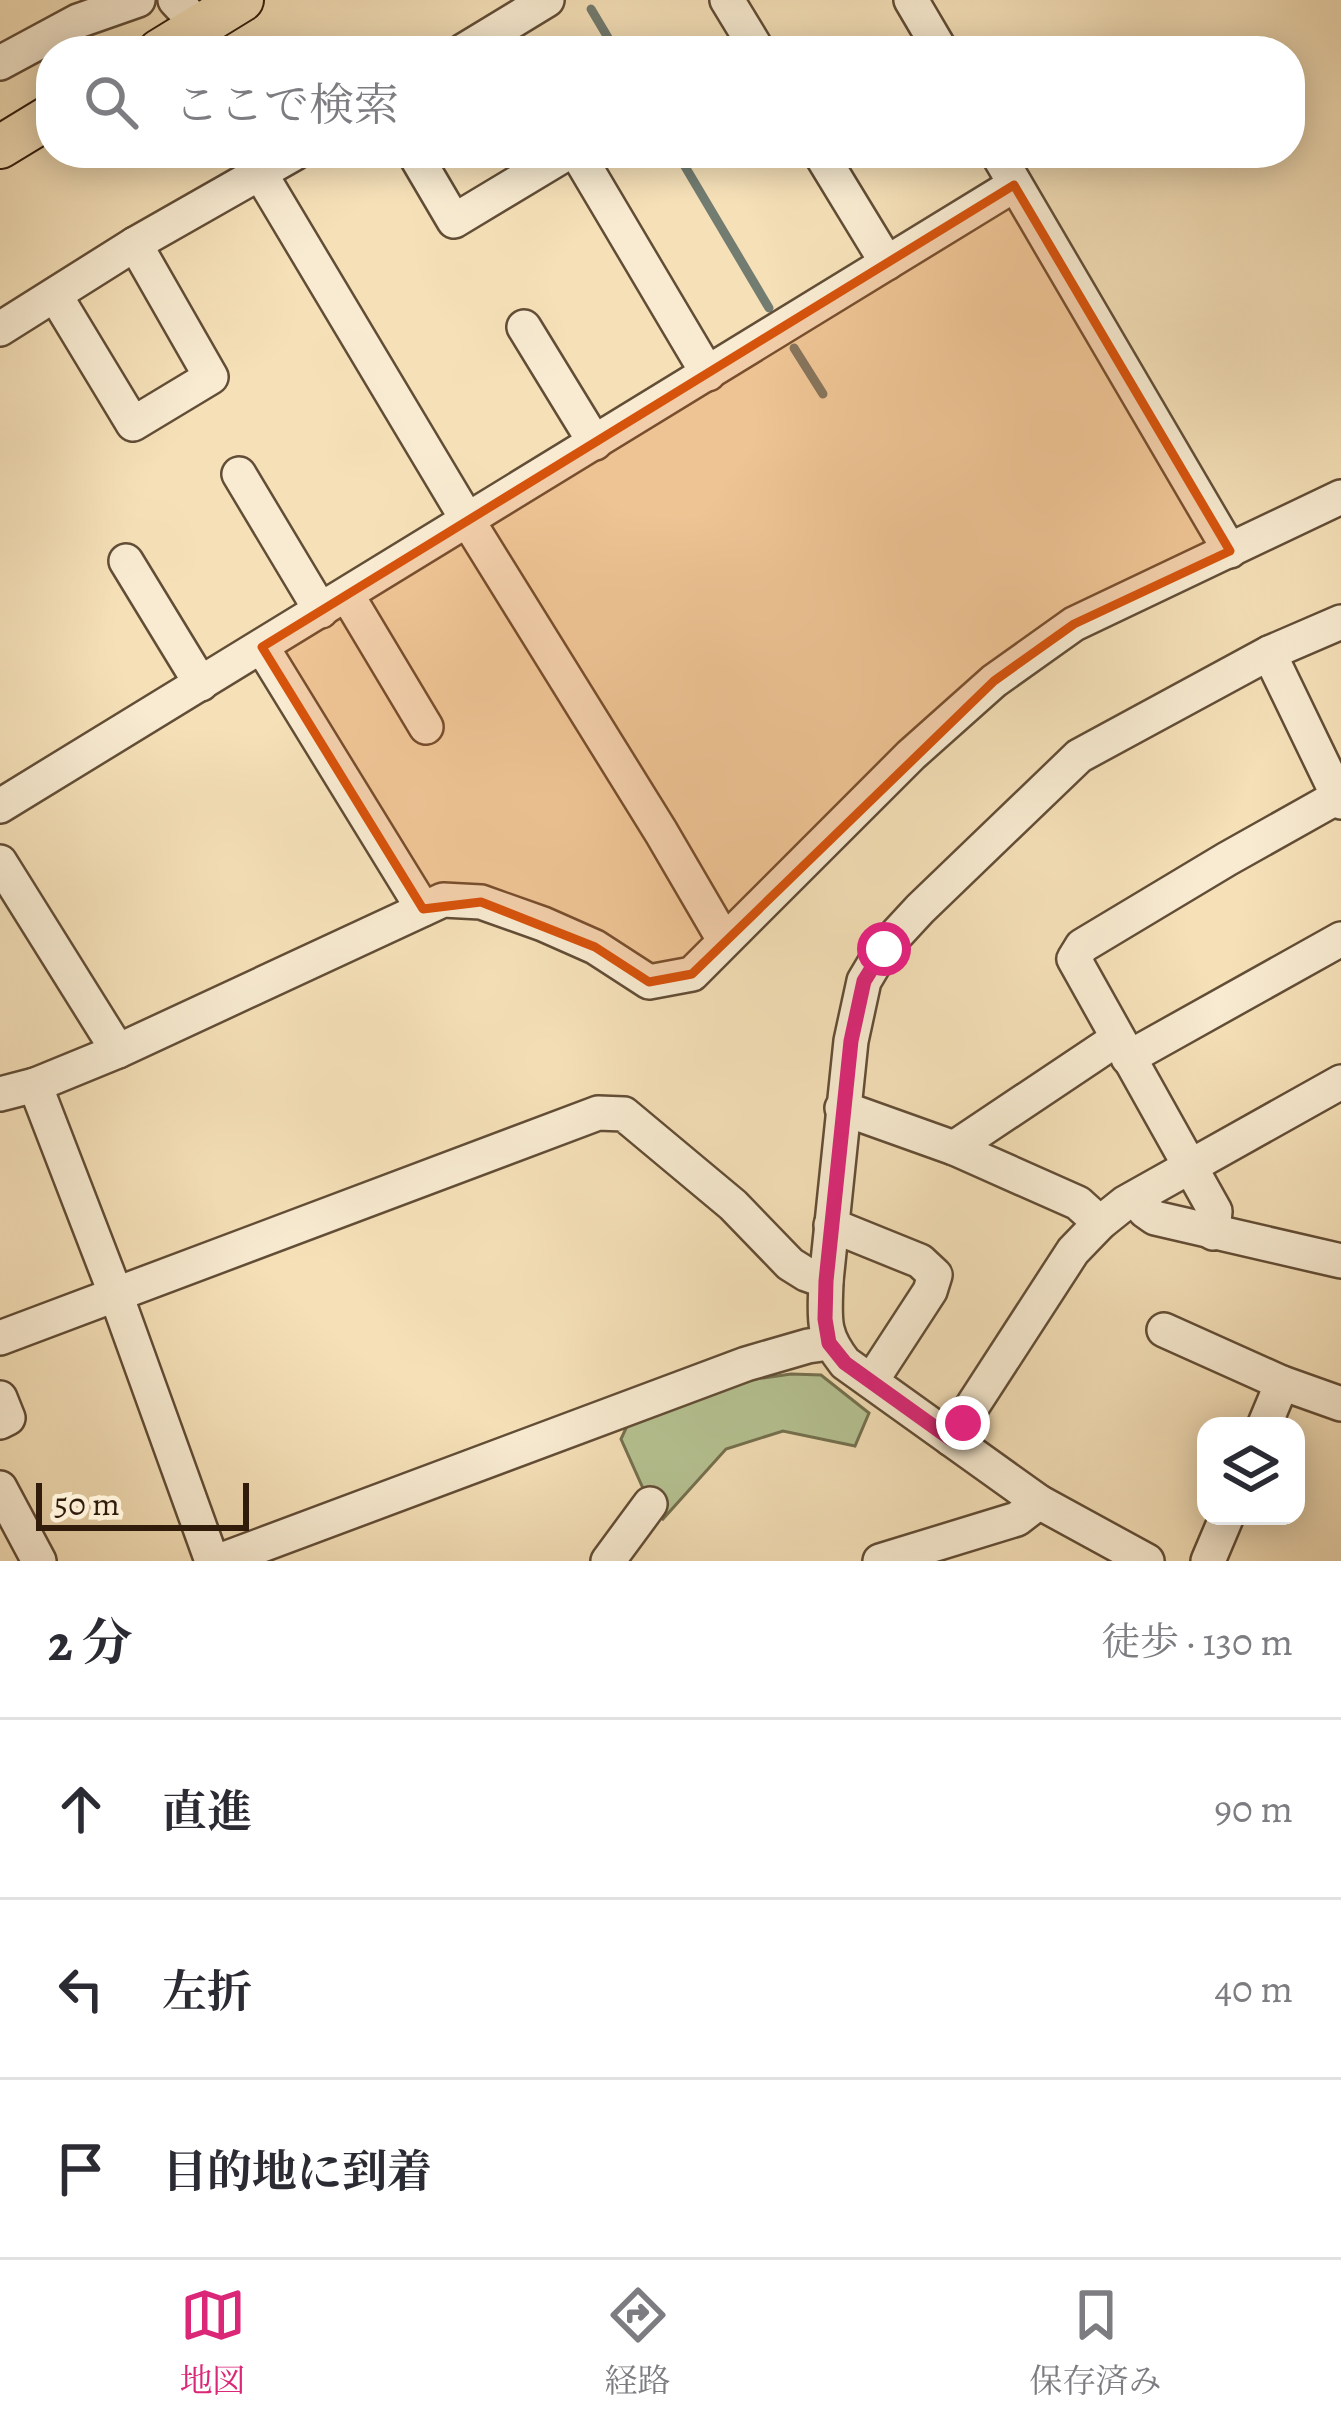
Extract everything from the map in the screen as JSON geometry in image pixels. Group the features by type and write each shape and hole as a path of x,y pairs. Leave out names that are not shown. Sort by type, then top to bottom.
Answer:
{"main road":[{"path":"180,33 242,0"},
{"path":"0,147 36,125"}],"street":[{"path":"51,36 138,0"},
{"path":"512,36 547,0"},
{"path":"727,0 749,36"},
{"path":"911,0 932,36"},
{"path":"0,63 36,44"},
{"path":"0,329 248,168"},
{"path":"256,168 724,940"},
{"path":"424,168 454,221 542,168"},
{"path":"586,168 708,374"},
{"path":"829,168 887,263"},
{"path":"1005,168 1229,551"},
{"path":"0,806 1014,185"},
{"path":"56,295 133,424 211,377 136,244"},
{"path":"524,327 595,443"},
{"path":"239,474 426,727"},
{"path":"0,1094 118,1051 443,900 482,902 595,947 649,982 692,974 911,755 994,681 1074,624 1341,497"},
{"path":"126,560 201,684"},
{"path":"1147,1561 1039,1502 845,1363 829,1343 826,1281 851,1041 864,981 884,949 920,908 1079,757 1269,653 1341,622"},
{"path":"262,647 423,908"},
{"path":"1213,1233 1216,1211 1074,959 1082,946 1340,798 1269,653"},
{"path":"0,862 118,1051"},
{"path":"954,1148 1123,1049 1341,939"},
{"path":"951,1439 1073,1251 1100,1223 1135,1198 1341,1082"},
{"path":"35,1085 216,1561 746,1364 829,1343"},
{"path":"842,1108 954,1148 1078,1203 1100,1223"},
{"path":"0,1338 598,1114 624,1114 733,1205 790,1264 826,1281"},
{"path":"1135,1198 1155,1218 1341,1261"},
{"path":"831,1225 920,1261 934,1275 930,1291 872,1380"},
{"path":"1164,1330 1341,1404"},
{"path":"1268,1417 1282,1383"},
{"path":"0,1398 8,1418 0,1422"},
{"path":"0,1488 39,1561"},
{"path":"880,1561 1017,1519 1039,1502"},
{"path":"608,1561 650,1504"},
{"path":"1208,1561 1223,1525"}],"highlighted area":[{"path":"1014,185 1230,551 1074,624 994,681 692,974 649,982 595,947 481,902 423,909 262,647"}],"green space":[{"path":"821,1375 869,1413 855,1446 783,1431 726,1449 663,1519 650,1504 621,1439 627,1426 749,1380"}],"waterway":[{"path":"591,9 607,36"},
{"path":"686,168 769,308"},
{"path":"794,348 823,394"}],"route":[{"path":"884,949 864,981 851,1041 825,1319 829,1343 845,1363 951,1439 963,1423"}]}
